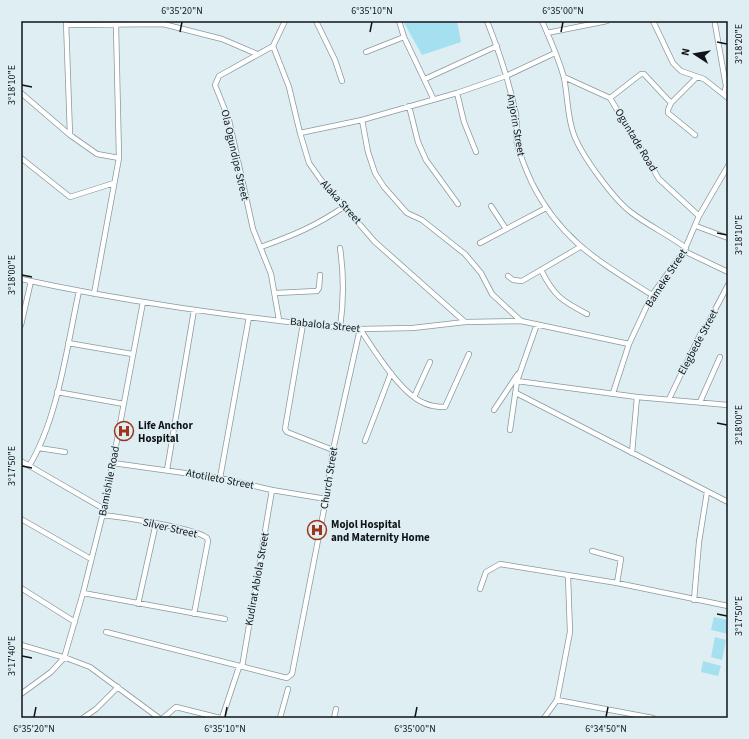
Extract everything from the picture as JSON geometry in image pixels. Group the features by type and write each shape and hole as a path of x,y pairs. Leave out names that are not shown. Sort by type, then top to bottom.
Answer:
{"street":[{"path":"273,46 285,21"},
{"path":"316,21 335,60 342,81"},
{"path":"399,21 404,37 433,98"},
{"name":"Anjorin Street","path":"487,21 498,46 506,76 516,115 517,140 524,165 546,208 568,236 580,247 652,295"},
{"path":"542,21 564,77 574,135 599,176 620,202 632,213 666,233 685,250 728,272"},
{"path":"547,33 607,21"},
{"path":"653,21 673,63 681,71 704,79 726,96"},
{"path":"70,135 66,23 108,23 116,25 136,22 163,24 222,39 256,54"},
{"path":"715,24 726,86 726,96"},
{"path":"94,294 119,158 116,25"},
{"path":"366,52 404,37"},
{"name":"Ola Ogundipe Street","path":"273,46 256,54 220,76 215,85 229,120 253,229 271,274 276,293 279,320"},
{"name":"Alaka Street","path":"273,46 289,87 309,163 321,180 375,242 465,322"},
{"path":"425,79 498,46"},
{"path":"300,133 362,120 433,98 457,93 506,76 554,53"},
{"path":"610,98 644,74 671,103"},
{"path":"695,135 668,113 668,110 671,103 697,76"},
{"name":"Oguntade Road","path":"564,77 610,98 659,179 699,216"},
{"path":"21,93 70,135 97,154 119,158"},
{"path":"457,93 464,122 476,152"},
{"path":"410,106 418,142 426,160 458,204"},
{"path":"362,120 368,152 375,174 384,187 407,213 422,220 465,254 482,273 492,294 521,321"},
{"path":"21,158 70,197 114,183"},
{"name":"Bameke Street","path":"613,394 629,344 652,295 685,250 699,216 728,166"},
{"path":"261,247 300,233 324,221 345,206"},
{"path":"490,206 506,230"},
{"path":"480,243 546,208"},
{"path":"696,226 728,238"},
{"path":"508,276 518,282 580,247"},
{"path":"340,248 344,276 344,301 340,328"},
{"path":"541,270 550,287 562,301 587,314"},
{"path":"276,293 317,291 320,288 320,274"},
{"name":"Babalola Street","path":"21,279 79,292 194,310 340,328 413,328 465,322 521,321 629,344"},
{"path":"21,325 31,281"},
{"name":"Elegbede Street","path":"669,399 701,333 728,286"},
{"path":"29,466 39,448 57,392 79,292"},
{"name":"Bamishile Road","path":"64,658 83,593 104,509 143,302"},
{"path":"167,470 194,310"},
{"path":"220,478 248,317"},
{"path":"303,324 285,429 287,432 332,450"},
{"path":"510,430 517,381 537,324"},
{"path":"360,329 391,373 414,397 423,403 445,407 470,354"},
{"name":"Church Street","path":"240,667 287,678 292,674 326,499 332,450 360,329"},
{"path":"68,343 132,354"},
{"path":"700,402 720,357"},
{"path":"414,397 430,362"},
{"path":"494,410 520,371"},
{"path":"365,441 391,373"},
{"path":"517,381 637,397 728,405"},
{"path":"57,392 124,404"},
{"path":"516,393 728,502"},
{"path":"632,453 637,397"},
{"path":"39,448 65,452"},
{"path":"21,461 104,509"},
{"name":"Atotileto Street","path":"113,463 220,478 272,490 326,499"},
{"name":"Kudirat Abiola Street","path":"221,718 240,667 272,490"},
{"path":"694,600 699,546 707,492"},
{"name":"Silver Street","path":"102,515 156,523 197,533 206,538 208,541 194,614"},
{"path":"21,519 91,559"},
{"path":"138,604 156,523"},
{"path":"592,551 621,559 617,583"},
{"path":"480,589 486,572 500,564 617,583 728,606"},
{"path":"544,718 557,700 570,632 568,576"},
{"path":"21,588 75,622"},
{"path":"83,593 225,619"},
{"path":"106,632 240,667"},
{"path":"21,645 90,667 159,718"},
{"path":"21,694 51,672 64,658"},
{"path":"83,718 96,709 118,687"},
{"path":"280,718 288,689"},
{"path":"557,700 653,718"},
{"path":"163,718 176,707 221,718"},
{"path":"334,718 336,709"}],"shaded area":[{"path":"403,21 457,21 461,42 422,55"},
{"path":"714,617 728,620 728,634 711,630"},
{"path":"715,637 726,640 722,660 711,657"},
{"path":"703,661 721,666 718,676 701,672"}],"place":[{"name":"Life Anchor Hospital","path":"124,431"},
{"name":"Mojol Hospital and Maternity Home","path":"317,530"}]}
